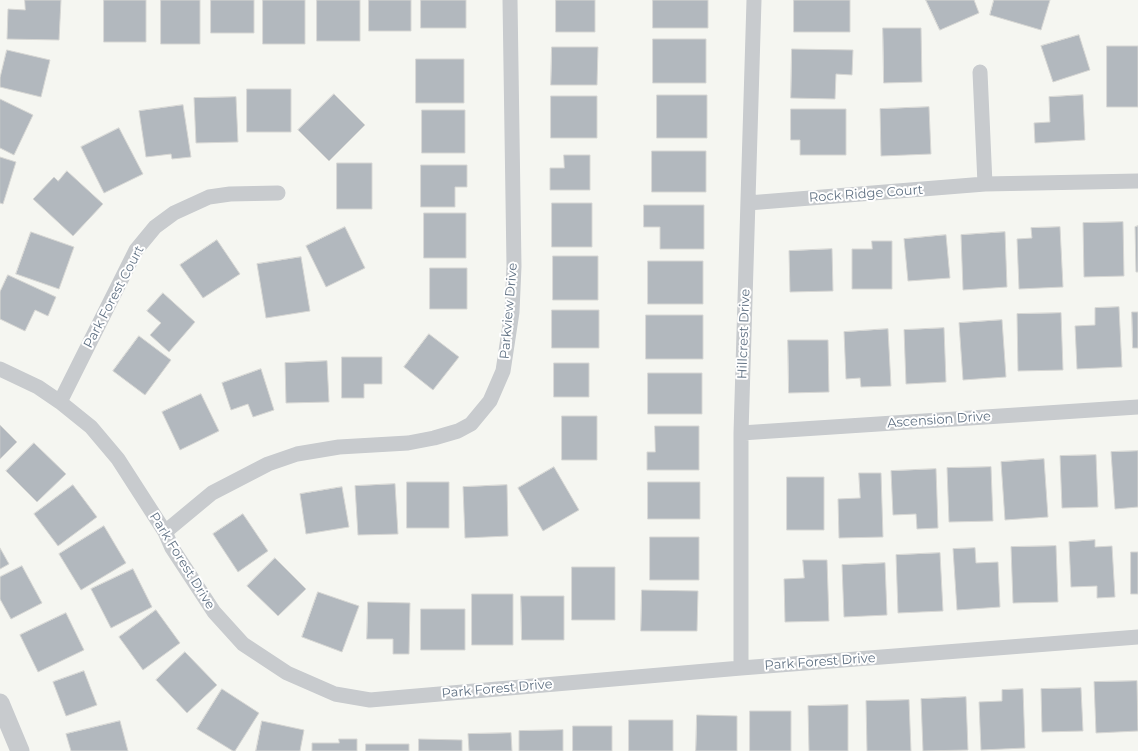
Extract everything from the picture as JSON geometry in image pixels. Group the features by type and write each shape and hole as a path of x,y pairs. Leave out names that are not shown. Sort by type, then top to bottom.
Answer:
{"street":[{"name":"Parkview Drive","path":"165,532 212,493 268,464 297,454 339,447 408,443 458,432 471,424 490,401 503,371 512,312 514,266 510,0"},
{"name":"Hillcrest Drive","path":"741,668 741,433 754,0"},
{"path":"980,72 984,184"},
{"name":"Rock Ridge Court","path":"748,203 984,184 1138,182"},
{"name":"Park Forest Court","path":"60,402 136,250 155,227 174,213 209,197 230,194 278,193"},
{"name":"Park Forest Drive","path":"0,368 38,387 92,427 118,459 165,532 172,548 214,612 243,644 287,673 335,694 370,700 741,668 1138,637"},
{"name":"Ascension Drive","path":"741,433 1138,407"},
{"path":"0,703 20,751"}],"building":[{"path":"25,0 61,0 59,40 7,39 8,9 25,10"},
{"path":"104,0 146,0 146,42 104,42"},
{"path":"161,0 200,0 200,44 161,44"},
{"path":"211,0 254,0 254,33 211,33"},
{"path":"263,0 305,0 305,44 263,44"},
{"path":"317,0 360,0 360,41 317,41"},
{"path":"369,0 411,0 411,31 369,31"},
{"path":"421,0 466,0 466,28 421,28"},
{"path":"556,0 595,0 595,32 556,32"},
{"path":"653,0 708,0 708,28 653,28"},
{"path":"794,0 850,0 850,32 794,32"},
{"path":"926,0 974,0 979,13 940,30"},
{"path":"994,0 1050,0 1041,30 990,15"},
{"path":"883,28 921,28 922,82 884,83"},
{"path":"1079,35 1090,70 1053,82 1041,46"},
{"path":"653,39 706,39 706,83 653,83"},
{"path":"1107,46 1138,46 1138,107 1107,107"},
{"path":"552,47 598,47 597,85 551,85"},
{"path":"792,49 853,50 852,75 836,74 835,99 791,98"},
{"path":"7,50 50,60 41,97 0,87 0,78"},
{"path":"416,59 464,59 464,103 416,103"},
{"path":"247,89 291,89 291,132 247,132"},
{"path":"334,94 365,125 329,161 298,130"},
{"path":"657,95 707,95 707,138 657,138"},
{"path":"1083,95 1085,140 1035,143 1034,123 1050,122 1049,97"},
{"path":"551,96 597,96 597,138 551,138"},
{"path":"236,97 238,142 196,143 194,98"},
{"path":"0,99 33,115 14,155 0,148"},
{"path":"183,105 191,157 172,159 171,154 146,157 139,111"},
{"path":"929,107 931,154 881,156 880,109"},
{"path":"791,109 846,109 846,155 800,155 800,140 791,140"},
{"path":"422,110 465,110 465,153 422,153"},
{"path":"119,128 143,174 104,193 81,147"},
{"path":"652,151 706,151 706,192 652,192"},
{"path":"564,155 590,155 590,190 550,190 550,168 564,168"},
{"path":"0,157 16,162 3,204 0,203"},
{"path":"337,163 372,163 372,209 337,209"},
{"path":"421,165 467,165 467,187 455,187 455,207 421,207"},
{"path":"67,171 103,204 73,236 33,199 54,177 58,181"},
{"path":"552,203 592,203 592,247 552,247"},
{"path":"644,205 704,205 704,249 660,249 660,227 644,227"},
{"path":"424,213 466,213 466,258 424,258"},
{"path":"1123,222 1124,276 1084,277 1083,223"},
{"path":"1138,226 1138,272 1136,272 1135,227"},
{"path":"345,227 365,268 326,287 306,246"},
{"path":"1060,227 1063,287 1019,289 1017,239 1032,238 1031,228"},
{"path":"31,232 74,247 59,289 16,274"},
{"path":"1005,232 1007,287 963,290 961,235"},
{"path":"946,235 950,278 908,281 904,239"},
{"path":"217,240 240,274 203,298 180,265"},
{"path":"872,241 892,241 892,289 852,289 852,249 872,249"},
{"path":"832,249 833,291 790,292 789,251"},
{"path":"553,256 598,256 598,300 553,300"},
{"path":"301,257 310,311 266,318 257,264"},
{"path":"648,261 703,261 703,304 648,304"},
{"path":"430,268 467,268 467,309 430,309"},
{"path":"8,275 56,297 48,316 35,310 25,331 0,319 0,292"},
{"path":"163,293 195,322 169,352 150,335 161,323 147,311"},
{"path":"1119,307 1122,367 1077,369 1075,326 1095,325 1095,308"},
{"path":"552,310 599,310 599,348 552,348"},
{"path":"1132,312 1138,312 1138,348 1133,348"},
{"path":"1061,313 1063,370 1018,371 1017,314"},
{"path":"646,315 703,315 703,359 646,359"},
{"path":"1002,320 1006,377 963,380 959,323"},
{"path":"944,328 946,382 906,384 904,330"},
{"path":"888,329 891,386 861,387 860,378 846,379 844,332"},
{"path":"429,334 459,357 433,390 404,367"},
{"path":"139,336 171,360 145,395 113,371"},
{"path":"788,340 828,340 829,392 789,393"},
{"path":"342,357 382,357 382,384 364,384 364,398 342,398"},
{"path":"327,361 329,402 286,403 285,363"},
{"path":"554,363 589,363 589,397 554,397"},
{"path":"261,369 274,410 253,417 248,404 231,410 222,383"},
{"path":"648,373 702,373 702,414 648,414"},
{"path":"201,394 219,431 180,450 162,412"},
{"path":"562,416 597,416 597,460 562,460"},
{"path":"0,425 17,442 0,459"},
{"path":"655,426 699,426 699,470 647,470 647,452 655,452"},
{"path":"34,443 66,474 37,502 6,471"},
{"path":"1138,451 1138,507 1115,509 1111,452"},
{"path":"1096,455 1098,507 1062,508 1060,456"},
{"path":"1044,459 1048,517 1005,520 1001,462"},
{"path":"554,467 579,510 543,531 518,488"},
{"path":"991,467 993,521 949,522 947,468"},
{"path":"936,469 938,528 917,529 916,514 893,515 891,471"},
{"path":"859,473 881,473 883,537 839,538 838,499 860,498"},
{"path":"787,477 824,477 824,530 787,530"},
{"path":"407,482 449,482 449,528 407,528"},
{"path":"648,482 700,482 700,519 648,519"},
{"path":"395,484 398,534 358,535 355,486"},
{"path":"73,485 97,517 58,546 34,514"},
{"path":"507,485 508,536 465,538 463,487"},
{"path":"342,487 349,527 306,534 300,494"},
{"path":"243,514 268,551 238,572 213,534"},
{"path":"104,526 126,563 81,590 59,554"},
{"path":"650,537 699,537 699,580 650,580"},
{"path":"1095,540 1095,547 1112,546 1115,597 1097,598 1097,586 1071,587 1069,542"},
{"path":"1056,546 1058,602 1013,603 1011,547"},
{"path":"0,548 9,564 0,569"},
{"path":"975,548 976,563 998,562 1000,607 957,610 953,549"},
{"path":"1131,552 1138,552 1138,594 1131,594"},
{"path":"940,553 943,611 898,613 896,555"},
{"path":"275,558 306,589 278,616 247,586"},
{"path":"803,560 827,560 829,621 785,622 784,579 804,578"},
{"path":"885,563 887,615 844,617 842,565"},
{"path":"22,566 42,603 11,619 0,599 0,577"},
{"path":"572,567 615,567 615,620 572,620"},
{"path":"133,569 152,607 111,628 91,589"},
{"path":"642,590 698,591 697,631 641,631"},
{"path":"318,592 359,606 342,652 302,637"},
{"path":"472,594 513,594 513,645 472,645"},
{"path":"521,596 564,596 564,640 522,640"},
{"path":"368,602 410,603 409,654 393,654 393,639 367,639"},
{"path":"421,609 465,609 465,650 421,650"},
{"path":"156,610 180,643 143,670 119,637"},
{"path":"66,613 84,650 38,672 20,635"},
{"path":"185,652 217,685 187,713 156,680"},
{"path":"84,671 97,705 66,716 53,682"},
{"path":"1137,681 1138,731 1096,733 1094,682"},
{"path":"1081,688 1083,731 1042,732 1041,689"},
{"path":"222,689 259,713 235,751 197,729"},
{"path":"1023,689 1025,748 981,750 979,702 1002,701 1002,690"},
{"path":"966,697 968,750 923,751 921,699"},
{"path":"909,700 911,751 867,751 866,701"},
{"path":"848,705 848,751 809,751 808,706"},
{"path":"750,711 791,711 791,751 750,751"},
{"path":"697,715 737,716 737,751 696,751"},
{"path":"629,720 673,720 673,751 629,751"},
{"path":"120,721 128,751 71,751 66,734"},
{"path":"262,721 304,730 300,751 256,751"},
{"path":"573,726 612,726 612,751 573,751"},
{"path":"563,730 563,751 519,751 519,731"},
{"path":"511,733 512,751 469,751 468,734"},
{"path":"339,739 357,739 357,751 312,751 312,743 339,743"},
{"path":"419,739 462,740 462,751 419,751"},
{"path":"366,744 409,744 409,751 366,751"}]}
